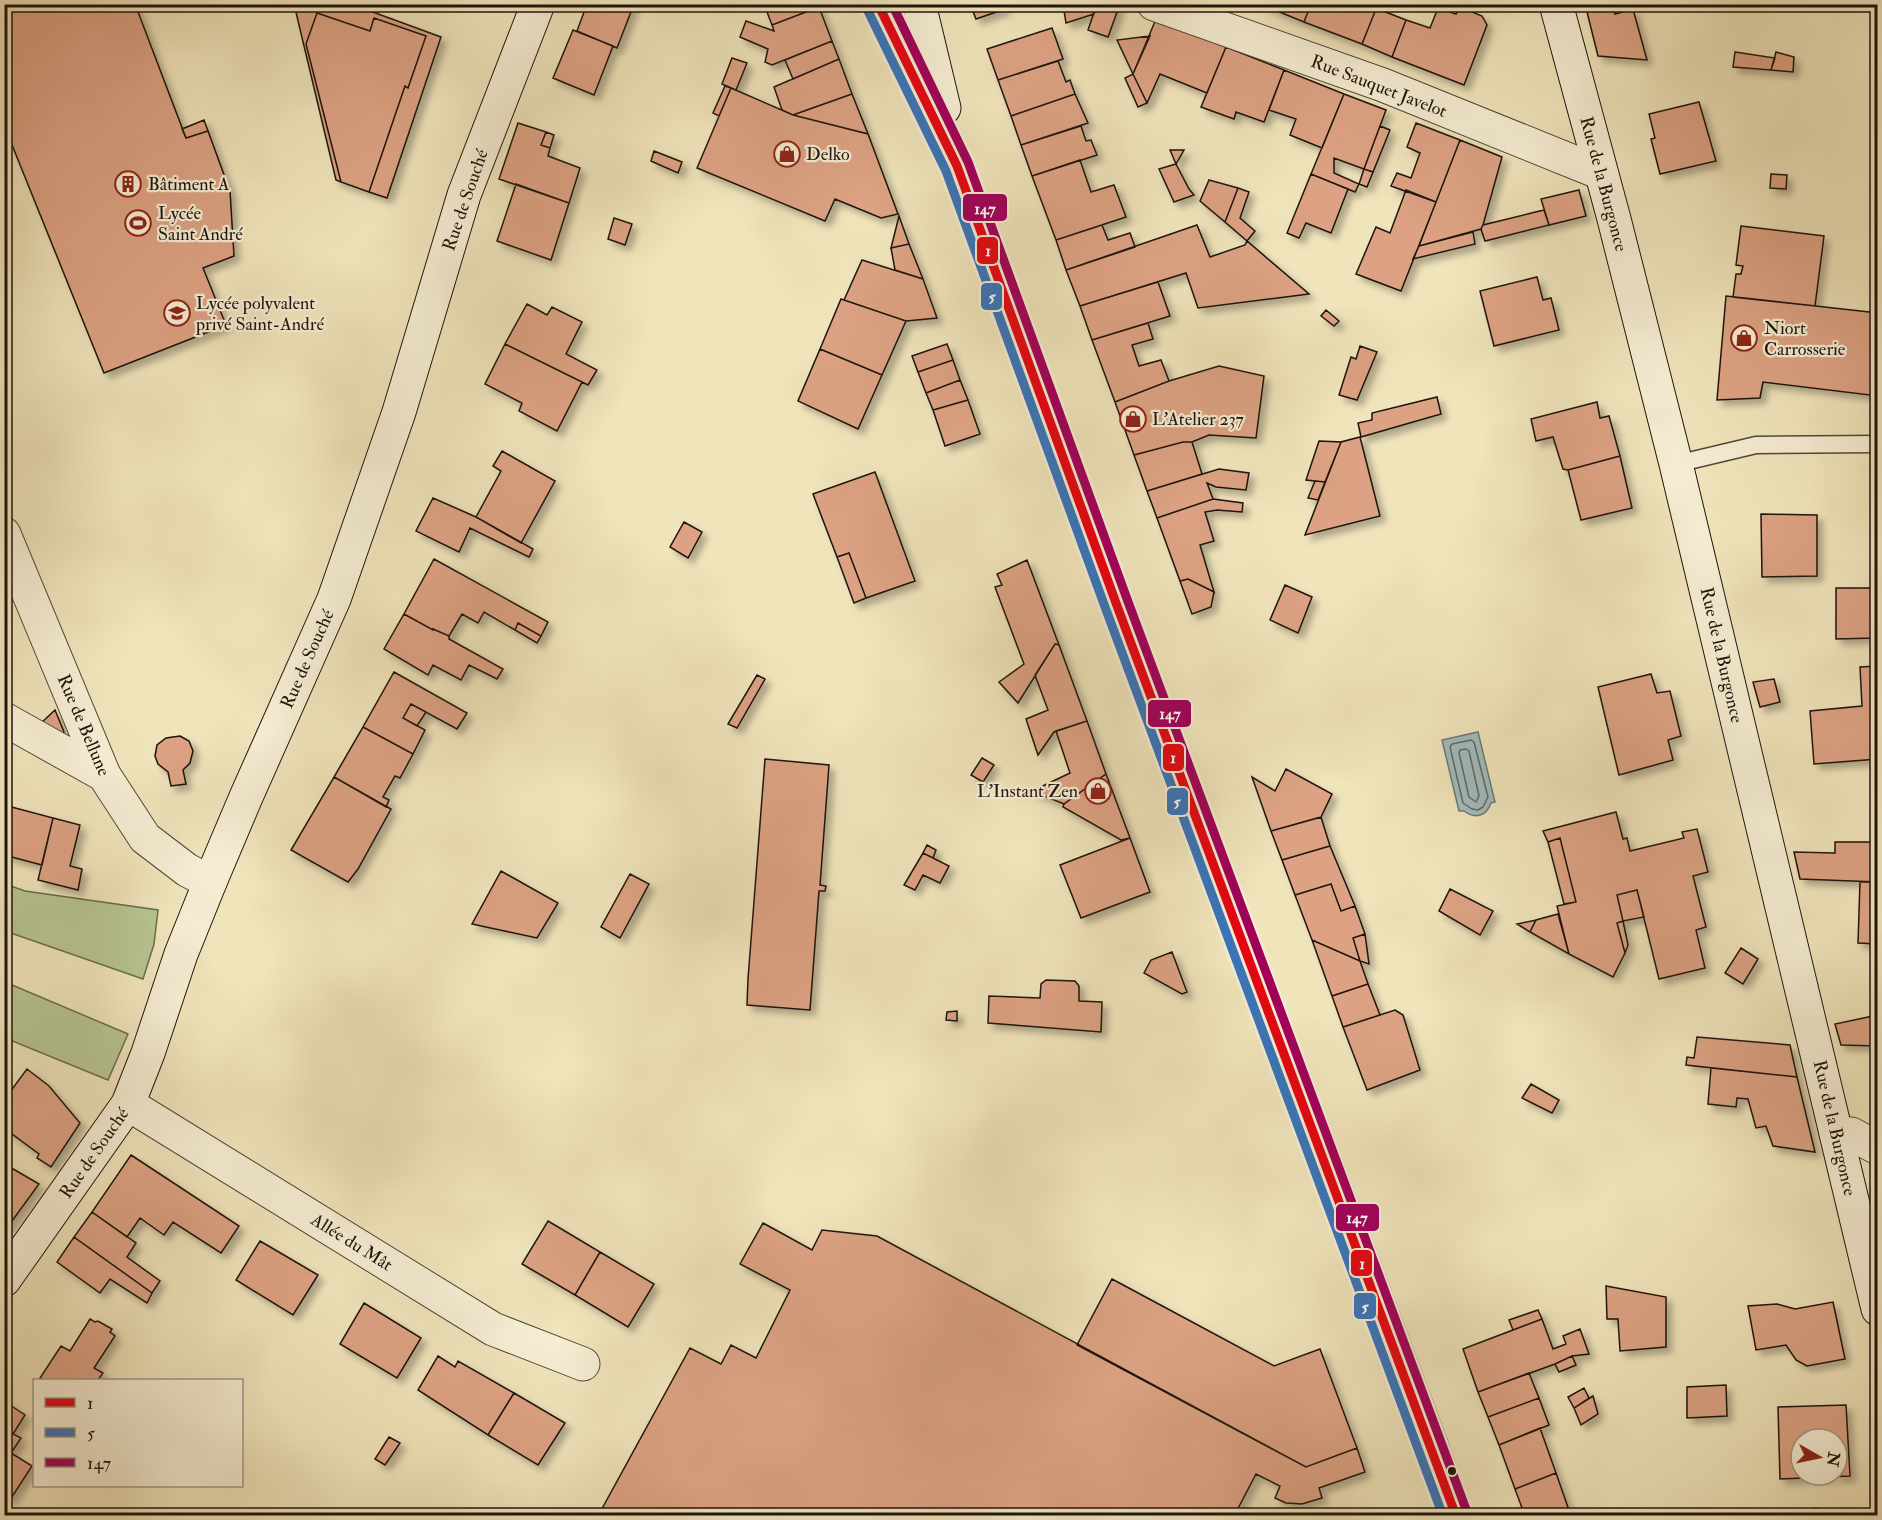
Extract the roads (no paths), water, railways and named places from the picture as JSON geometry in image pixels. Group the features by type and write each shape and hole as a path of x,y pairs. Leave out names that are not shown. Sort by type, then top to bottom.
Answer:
{"street":[{"name":"Rue de Souché","path":"4,1280 128,1104 148,1053 181,954 210,882 334,599 399,411 464,195 538,4"},
{"path":"878,4 957,166 1116,603 1456,1515"},
{"path":"919,4 957,166"},
{"name":"Rue Sauquet Javelot","path":"1154,4 1383,86 1601,173"},
{"name":"Rue de la Burgonce","path":"1556,4 1676,464 1874,1295"},
{"name":"Rue de Bellune","path":"4,534 104,775 145,838 187,870 210,882"},
{"path":"4,719 104,775"},
{"name":"Allée du Mât","path":"128,1104 493,1329 583,1364"},
{"path":"1836,1133 1851,1134 1878,1148"}],"lane":[{"path":"1676,464 1756,445 1878,444"}],"water":[{"path":"1478,732 1495,802 1491,803 1483,814 1476,816 1459,811 1442,740"}],"place":[{"name":"Delko","path":"787,154"},
{"name":"Bâtiment A","path":"128,184"},
{"name":"Lycée Saint André","path":"138,223"},
{"name":"Lycée polyvalent privé Saint-André","path":"177,313"},
{"name":"Niort Carrosserie","path":"1744,338"},
{"name":"L'Atelier 237","path":"1133,419"},
{"name":"L'Instant Zen","path":"1098,791"}]}
